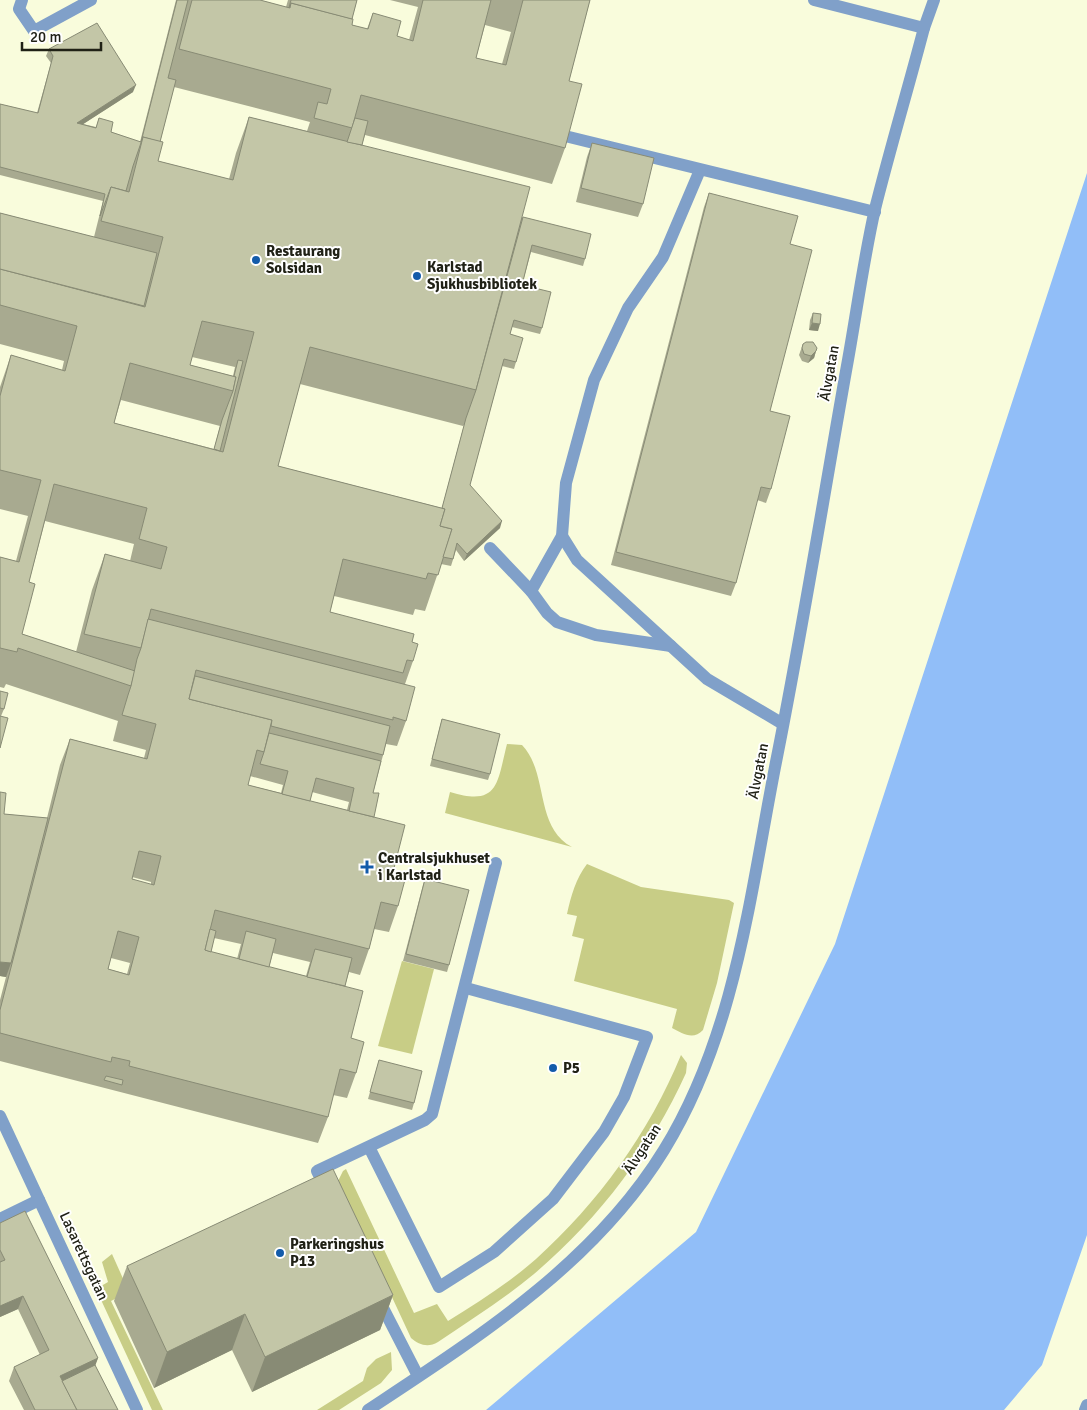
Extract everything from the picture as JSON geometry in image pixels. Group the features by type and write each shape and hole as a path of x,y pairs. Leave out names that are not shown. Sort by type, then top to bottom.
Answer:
{"street":[{"path":"20,4 34,31 91,0"},
{"path":"814,0 924,28"},
{"name":"Älvgatan","path":"368,1410 532,1296 576,1257 618,1214 664,1151 714,1049 732,985 784,724 875,212 924,28 934,0"},
{"path":"565,136 875,212"},
{"path":"531,591 562,536 566,483 594,380 628,308 663,258 700,170"},
{"path":"562,536 577,560 707,679 784,724"},
{"path":"490,548 531,591 557,622 572,629 596,636 671,646"},
{"path":"330,1197 317,1171 425,1120 432,1114 466,988 496,863"},
{"path":"370,1146 439,1287 494,1252 553,1199 604,1132 624,1097 647,1037 466,988"},
{"name":"Lasarettsgatan","path":"0,1116 137,1410"},
{"path":"0,1219 39,1200"},
{"path":"372,1285 372,1294 382,1304 418,1376"},
{"path":"1085,1410 1087,1405"}],"green space":[{"path":"507,744 522,745 530,757 536,770 552,827 560,838 572,847 445,813 450,792 466,796 478,796 487,794 493,788 501,770"},
{"path":"587,864 641,887 729,900 734,903 717,983 703,1030 699,1033 691,1036 672,1028 677,1009 574,981 584,939 572,936 577,916 567,914 574,887"},
{"path":"402,961 434,969 412,1054 378,1046"},
{"path":"681,1055 687,1063 686,1073 657,1129 621,1182 580,1230 558,1253 523,1283 438,1342 424,1345 411,1338 338,1181 343,1171 346,1169 414,1313 437,1304 448,1321 526,1268 580,1214 620,1165 637,1139 654,1112"},
{"path":"112,1254 129,1292 111,1301 163,1410 152,1410 96,1289 108,1282 102,1262"},
{"path":"391,1352 392,1370 381,1383 339,1410 317,1410 363,1381 367,1368 376,1359"}],"water":[{"path":"1087,173 1087,1235 1042,1365 1004,1410 486,1410 696,1232 835,944"}],"building":[{"path":"177,0 188,0 168,78 176,80 160,142 143,137 126,191 111,187 100,216 105,194 0,167 0,104 38,113 53,56 49,49 97,23 136,85 77,123 96,128 99,118 113,122 111,132 141,142"},
{"path":"192,0 260,0 290,8 291,3 353,19 352,25 368,29 373,13 401,21 397,36 413,41 423,0 491,0 476,58 506,65 523,0 590,0 569,81 582,84 565,148 361,95 352,128 314,118 318,102 327,104 331,89 179,49"},
{"path":"291,0 357,0 352,19 291,3 289,8"},
{"path":"249,117 530,187 476,390 310,347 278,466 445,509 440,526 452,529 438,575 428,573 426,579 343,559 330,612 414,634 412,642 418,644 413,661 407,660 403,673 151,609 141,648 84,634 105,554 161,569 167,547 139,539 147,508 54,484 29,582 35,584 22,634 135,671 131,686 18,648 17,652 0,648 0,557 19,562 41,480 0,470 0,396 11,355 65,371 77,326 0,305 0,269 145,307 163,237 101,221 111,187 129,192 143,137 163,142 158,161 233,180","holes":["202,321 254,332 223,452 114,423 130,363 233,391 236,377 190,365"]},
{"path":"355,118 368,121 362,145 347,142"},
{"path":"592,143 654,158 643,204 581,188"},
{"path":"709,193 798,216 790,244 812,250 770,411 790,416 771,489 761,487 736,583 616,552"},
{"path":"0,213 157,253 144,306 0,269"},
{"path":"523,217 591,234 585,259 532,245 522,285 551,292 542,328 514,320 510,334 523,338 516,362 504,359 470,485 502,521 467,554 457,543 453,559 443,557 452,529 440,526 445,509 442,508"},
{"path":"813,313 821,314 820,324 812,323"},
{"path":"806,342 813,342 817,348 811,356 804,354 802,348"},
{"path":"238,360 243,361 220,451 214,449 233,391"},
{"path":"148,619 415,687 406,721 393,717 393,720 196,670 189,699 272,720 264,752 257,750 248,785 405,825 393,872 406,876 398,906 381,902 369,949 215,910 205,950 363,991 351,1038 364,1042 356,1073 340,1069 328,1117 129,1066 130,1061 112,1057 111,1062 0,1033 0,1010 70,739 147,759 156,724 122,715","holes":["139,851 161,856 154,885 132,879","118,931 139,937 129,975 108,969"]},
{"path":"195,676 390,726 383,755 271,726 272,720 189,699"},
{"path":"0,691 8,693 4,709 0,708"},
{"path":"0,716 8,718 0,748"},
{"path":"442,719 500,734 490,774 432,759"},
{"path":"269,733 381,761 373,793 379,793 374,817 349,811 354,788 316,778 310,801 282,794 288,771 260,764"},
{"path":"0,792 6,793 4,814 48,818 11,963 0,962"},
{"path":"425,879 469,890 449,965 406,954"},
{"path":"210,929 216,931 211,952 205,950"},
{"path":"246,931 276,939 269,967 239,959"},
{"path":"315,949 352,958 345,986 307,977"},
{"path":"379,1060 422,1071 414,1103 370,1092"},
{"path":"106,1076 123,1080 122,1085 104,1080"},
{"name":"Parkeringshus P13","path":"333,1169 393,1295 265,1357 245,1314 167,1352 127,1266"},
{"path":"25,1211 98,1358 60,1376 77,1410 35,1410 14,1367 49,1350 23,1296 0,1306 0,1262 5,1260 0,1250 0,1223"},
{"path":"95,1365 118,1410 77,1410 62,1381"}],"place":[{"name":"Restaurang Solsidan","path":"256,260"},
{"name":"Karlstad Sjukhusbibliotek","path":"417,276"},
{"name":"Centralsjukhuset i Karlstad","path":"367,867"},
{"name":"P5","path":"553,1068"},
{"name":"Parkeringshus P13","path":"280,1253"}]}
